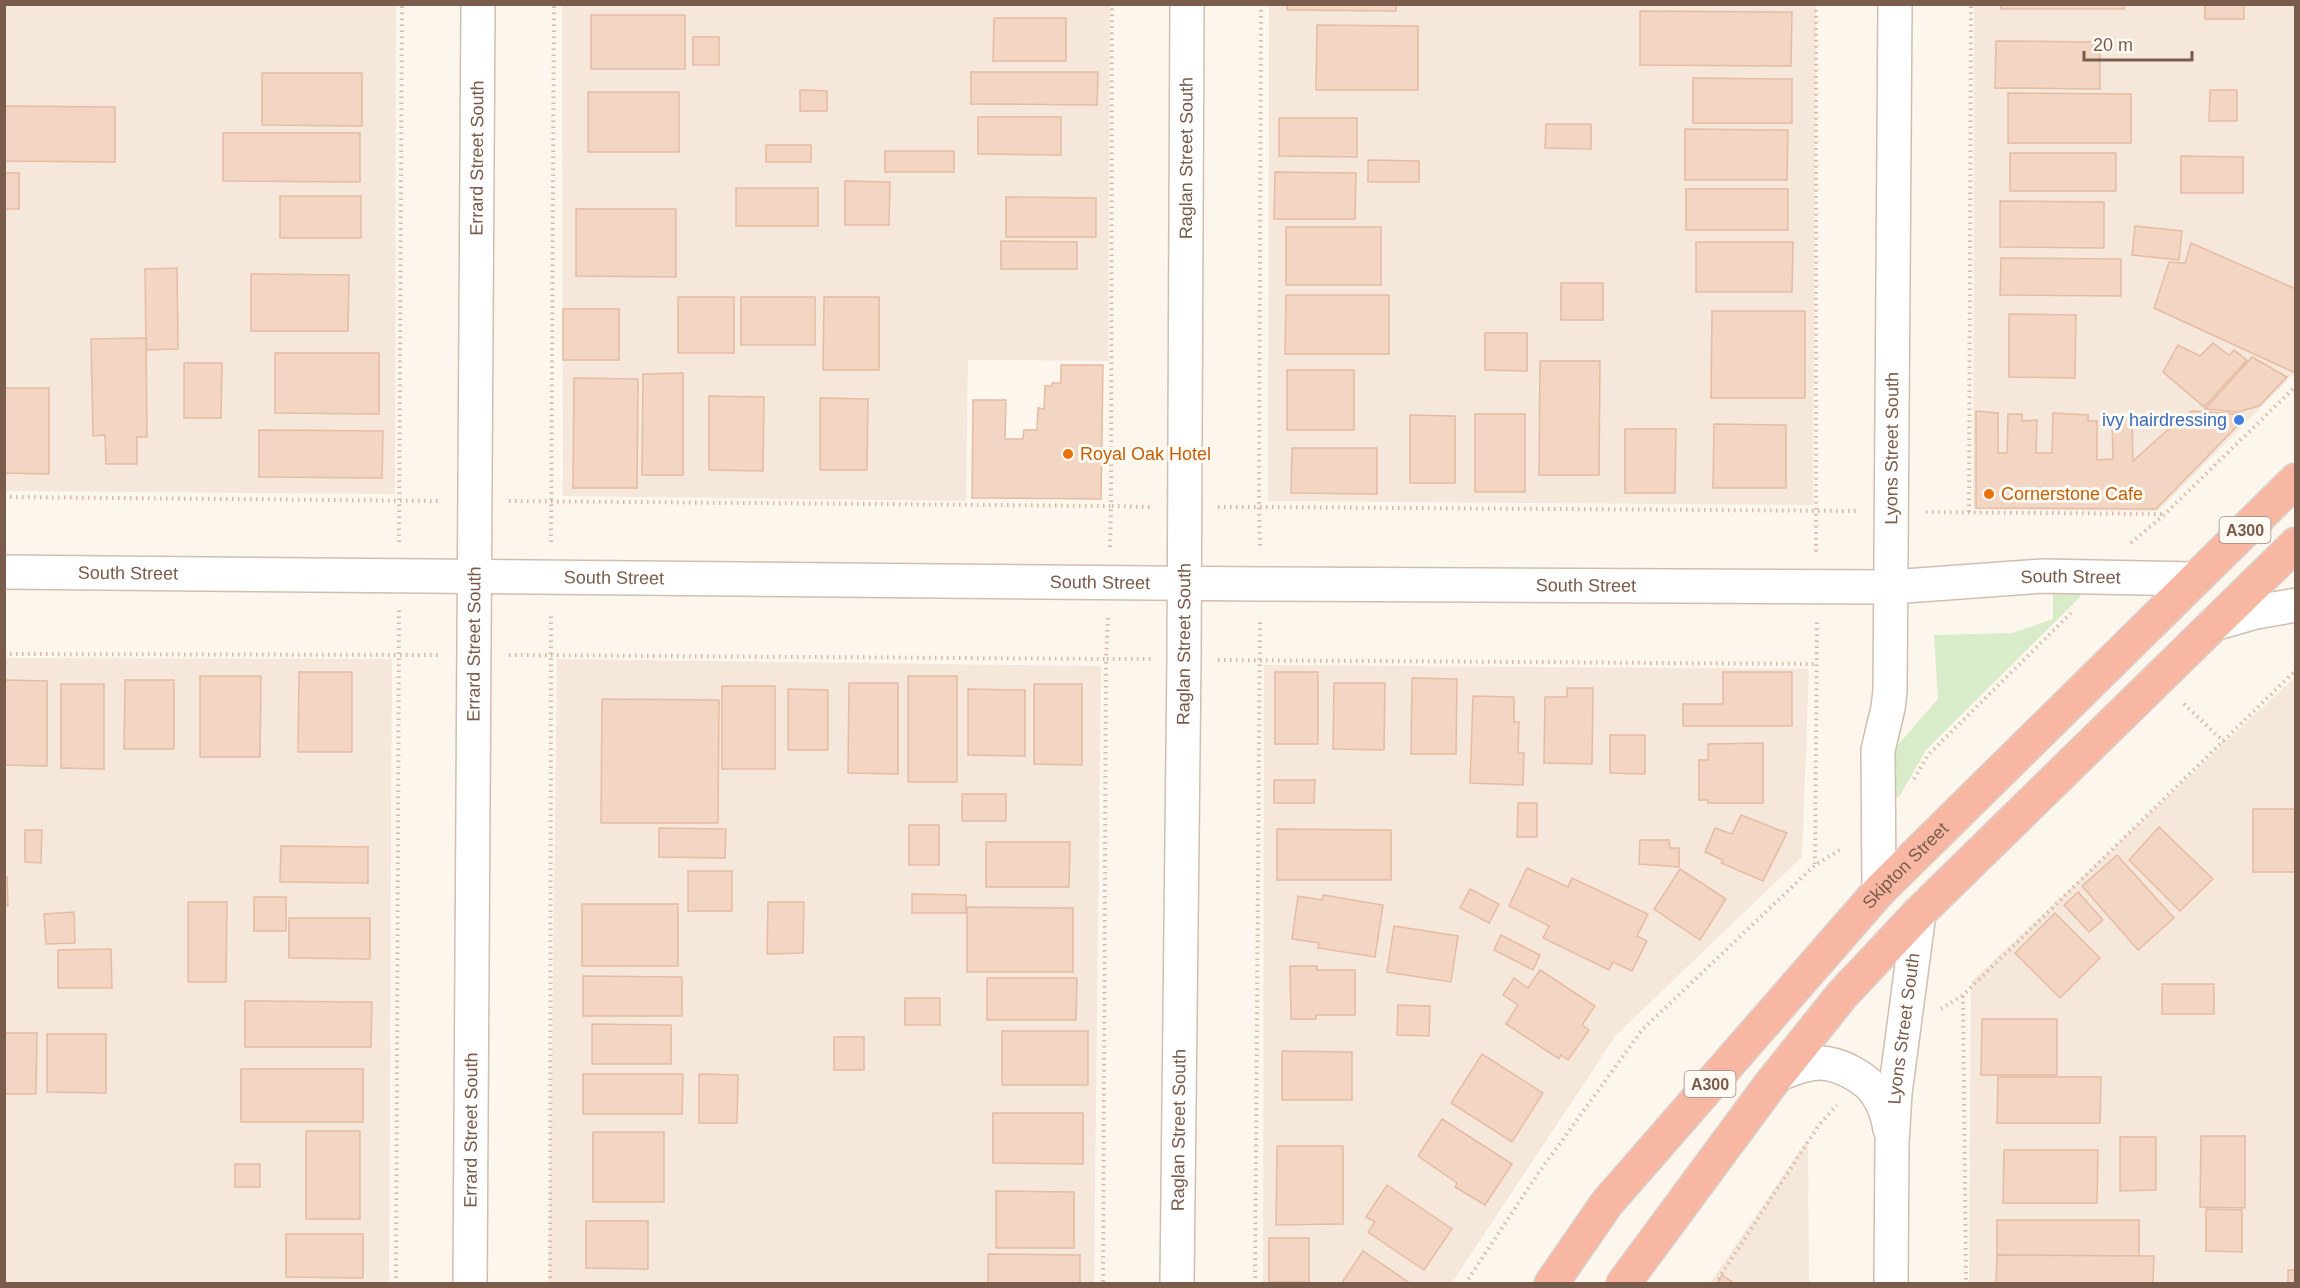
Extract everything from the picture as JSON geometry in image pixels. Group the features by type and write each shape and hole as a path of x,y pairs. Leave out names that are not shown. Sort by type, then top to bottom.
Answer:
{"highway":[{"name":"Skipton Street","path":"1551,1284 1607,1203 1878,891 2295,480"},
{"name":"A300","path":"1623,1284 1779,1074 1842,995 1919,913 2295,544"}],"street":[{"name":"Errard Street South","path":"470,1284 478,4"},
{"name":"Raglan Street South","path":"1177,1284 1187,4"},
{"name":"Lyons Street South","path":"1878,891 1879,742 1889,700 1895,4"},
{"name":"South Street","path":"4,572 1891,587 2043,576 2194,579"},
{"path":"2214,624 2295,605"},
{"name":"Lyons Street South","path":"1891,1284 1892,1143 1895,1093 1919,913"},
{"name":"Lyons Street South","path":"1779,1074 1801,1066 1821,1063 1840,1068 1861,1079 1878,1094 1888,1118 1892,1143"}],"path":[{"path":"4,497 399,501 402,4"},
{"path":"554,4 551,502 1112,506 1112,4"},
{"path":"1261,4 1259,507 1816,510 1816,4"},
{"path":"1971,4 1969,512 2165,514"},
{"path":"1912,782 1928,755 2104,578 2110,560 2165,514 2295,386"},
{"path":"4,654 397,656 396,1284"},
{"path":"550,1284 552,655 1106,659 1103,1284"},
{"path":"1255,1284 1259,661 1817,664 1815,865"},
{"path":"1902,1034 1963,995 2295,670"},
{"path":"2181,701 2224,742"},
{"path":"1465,1284 1537,1175 1642,1030 1815,865 1860,840 1878,824"},
{"path":"1963,995 1966,1284"},
{"path":"1715,1284 1819,1125 1861,1079"}],"shaded area":[{"path":"5,5 396,5 395,494 5,491"},
{"path":"562,5 1110,5 1108,361 968,360 966,501 563,496"},
{"path":"1269,5 1816,5 1813,505 1268,501"},
{"path":"1974,5 2295,5 2295,373 2158,511 1973,509"},
{"path":"5,658 392,659 389,1283 5,1284"},
{"path":"557,659 1101,666 1094,1283 549,1284"},
{"path":"1264,665 1809,669 1802,857 1616,1035 1452,1283 1263,1284"},
{"path":"2295,677 2295,1283 1969,1284 1971,982"},
{"path":"1808,1139 1809,1283 1710,1283"}],"green space":[{"path":"2077,592 2081,596 1926,750 1899,797 1895,797 1893,754 1896,747 1938,699 1934,635 2012,633 2053,619 2053,594"}],"building":[{"path":"1287,4 1396,4 1396,11 1287,10"},
{"path":"2001,4 2124,4 2124,9 2001,9"},
{"path":"2205,4 2244,4 2244,19 2205,19"},
{"path":"1640,11 1792,12 1791,66 1640,65"},
{"path":"591,15 685,15 685,69 591,69"},
{"path":"994,18 1066,18 1066,61 993,61"},
{"path":"1317,25 1418,26 1418,90 1316,90"},
{"path":"693,37 719,37 719,65 693,65"},
{"path":"1996,41 2100,42 2100,89 1995,88"},
{"path":"971,72 1098,72 1097,105 971,104"},
{"path":"262,73 362,73 362,126 262,125"},
{"path":"1693,78 1792,79 1792,123 1693,123"},
{"path":"800,90 827,91 827,111 800,111"},
{"path":"2210,90 2237,90 2237,121 2209,121"},
{"path":"588,92 679,92 679,152 588,152"},
{"path":"2008,93 2131,94 2131,143 2008,143"},
{"path":"4,106 115,107 115,162 4,161"},
{"path":"978,117 1061,117 1061,155 978,154"},
{"path":"1279,118 1357,118 1357,157 1279,156"},
{"path":"1546,124 1591,124 1591,149 1545,148"},
{"path":"1685,129 1788,130 1787,180 1685,180"},
{"path":"223,133 360,133 360,182 223,181"},
{"path":"766,145 811,145 811,162 766,162"},
{"path":"885,151 954,151 954,172 885,172"},
{"path":"2010,153 2116,153 2116,191 2010,191"},
{"path":"2181,156 2243,157 2243,193 2181,193"},
{"path":"1368,160 1419,161 1419,182 1368,182"},
{"path":"1275,172 1356,173 1355,219 1274,219"},
{"path":"4,173 19,173 19,209 4,209"},
{"path":"845,181 890,182 889,225 845,225"},
{"path":"736,188 818,188 818,226 736,226"},
{"path":"1686,189 1788,189 1788,230 1686,230"},
{"path":"280,196 361,196 361,238 280,238"},
{"path":"1006,197 1096,198 1096,237 1006,237"},
{"path":"2000,201 2104,202 2104,248 2000,247"},
{"path":"576,209 676,209 676,277 576,276"},
{"path":"2135,226 2182,231 2179,260 2132,255"},
{"path":"1286,227 1381,227 1381,285 1286,285"},
{"path":"1001,241 1077,242 1077,269 1001,269"},
{"path":"1696,242 1793,242 1792,292 1696,292"},
{"path":"2191,243 2296,289 2296,369 2293,372 2154,308 2169,262 2185,263"},
{"path":"2001,258 2121,259 2121,296 2000,295"},
{"path":"177,268 178,349 146,350 145,269"},
{"path":"251,274 349,275 348,331 251,331"},
{"path":"1561,283 1603,283 1603,320 1561,320"},
{"path":"1286,295 1389,295 1389,354 1285,354"},
{"path":"678,297 734,297 734,353 678,353"},
{"path":"741,297 815,297 815,345 741,345"},
{"path":"824,297 879,297 879,370 823,370"},
{"path":"563,309 619,309 619,360 563,360"},
{"path":"1712,311 1805,311 1805,398 1711,398"},
{"path":"2009,314 2076,315 2075,378 2009,377"},
{"path":"1485,333 1527,333 1527,371 1485,370"},
{"path":"146,338 147,437 137,437 137,464 106,464 105,435 93,436 91,339"},
{"path":"2213,343 2229,355 2234,350 2247,360 2204,407 2163,372 2178,345 2200,356"},
{"path":"275,353 379,353 379,414 275,413"},
{"path":"2252,357 2287,377 2259,406 2238,412 2205,409"},
{"path":"1540,361 1600,361 1599,475 1539,475"},
{"path":"184,363 222,363 221,418 184,418"},
{"path":"1061,365 1103,365 1101,499 972,498 973,400 1006,400 1005,439 1023,439 1024,430 1037,430 1038,408 1044,409 1045,386 1061,383"},
{"path":"1287,370 1354,370 1354,430 1287,430"},
{"path":"683,373 683,475 642,475 643,374"},
{"path":"574,378 638,379 637,488 573,488"},
{"path":"4,388 49,388 49,474 4,473"},
{"path":"709,396 764,397 763,471 709,470"},
{"path":"820,398 868,399 867,470 820,470"},
{"path":"1976,411 1998,413 1998,453 2007,453 2008,414 2022,414 2022,421 2037,420 2036,453 2052,453 2053,413 2088,415 2088,421 2097,421 2097,460 2113,459 2112,419 2132,419 2133,461 2182,417 2192,411 2237,414 2241,422 2156,509 1976,508"},
{"path":"1475,414 1525,414 1525,492 1475,492"},
{"path":"1410,415 1455,416 1455,483 1410,483"},
{"path":"1714,424 1786,425 1786,488 1713,488"},
{"path":"1625,429 1676,429 1675,493 1625,493"},
{"path":"259,430 383,431 382,478 259,477"},
{"path":"1292,448 1377,448 1377,494 1291,493"},
{"path":"299,672 352,672 352,752 298,752"},
{"path":"1275,672 1318,672 1318,744 1275,744"},
{"path":"1723,672 1792,672 1792,726 1683,726 1683,704 1723,704"},
{"path":"200,676 261,676 260,757 200,757"},
{"path":"908,676 957,676 957,782 908,782"},
{"path":"1412,678 1457,679 1456,754 1411,754"},
{"path":"4,680 47,681 47,766 4,765"},
{"path":"125,680 174,680 174,749 124,749"},
{"path":"849,683 898,683 898,774 848,773"},
{"path":"1334,683 1385,683 1384,750 1333,749"},
{"path":"61,684 104,684 104,769 61,768"},
{"path":"1034,684 1082,684 1082,765 1034,764"},
{"path":"722,686 775,686 775,769 722,769"},
{"path":"1567,688 1593,688 1592,764 1544,763 1545,697 1567,697"},
{"path":"788,689 828,690 828,750 788,750"},
{"path":"968,689 1025,690 1025,756 968,755"},
{"path":"1473,696 1514,697 1514,722 1519,722 1518,753 1524,753 1523,785 1470,783"},
{"path":"602,699 719,700 718,823 601,823"},
{"path":"1610,735 1645,735 1645,774 1610,773"},
{"path":"1763,743 1763,803 1708,803 1708,800 1699,800 1699,760 1708,760 1708,744"},
{"path":"1274,780 1315,780 1314,803 1274,803"},
{"path":"962,794 1006,794 1006,821 962,821"},
{"path":"1518,803 1537,803 1537,837 1517,837"},
{"path":"2253,809 2296,809 2296,872 2253,872"},
{"path":"1741,815 1787,833 1763,881 1721,863 1723,860 1705,852 1715,828 1732,834"},
{"path":"909,825 939,825 939,865 909,865"},
{"path":"2159,827 2213,879 2180,911 2129,860"},
{"path":"659,828 726,829 725,858 659,857"},
{"path":"1277,829 1391,830 1391,880 1277,880"},
{"path":"25,830 42,830 41,863 25,862"},
{"path":"1640,840 1669,840 1670,848 1679,848 1679,867 1639,864"},
{"path":"986,842 1070,842 1069,887 986,887"},
{"path":"281,846 368,847 368,883 280,882"},
{"path":"2117,855 2174,918 2138,950 2082,886"},
{"path":"1527,868 1568,887 1572,878 1648,914 1637,936 1647,941 1632,971 1613,962 1609,970 1543,938 1549,926 1509,906"},
{"path":"1680,869 1726,899 1700,940 1654,909"},
{"path":"688,871 732,871 732,911 688,911"},
{"path":"4,877 7,877 8,906 4,906"},
{"path":"1470,889 1499,904 1489,923 1460,908"},
{"path":"2078,892 2103,920 2089,932 2064,905"},
{"path":"912,894 966,895 966,913 912,913"},
{"path":"1323,895 1383,905 1375,957 1318,948 1319,943 1292,939 1298,896 1322,900"},
{"path":"254,897 286,897 286,931 254,931"},
{"path":"188,902 227,902 226,982 188,982"},
{"path":"768,902 804,902 803,953 767,954"},
{"path":"582,904 678,904 678,966 582,966"},
{"path":"967,907 1073,908 1073,972 967,972"},
{"path":"74,912 75,943 46,944 44,914"},
{"path":"2055,913 2100,958 2060,998 2015,953"},
{"path":"289,918 370,918 370,959 289,958"},
{"path":"1394,926 1458,936 1451,982 1387,972"},
{"path":"1501,935 1540,955 1533,970 1494,950"},
{"path":"111,949 112,988 58,988 58,950"},
{"path":"1290,966 1317,966 1317,970 1355,970 1355,1015 1316,1015 1316,1019 1291,1019"},
{"path":"1540,970 1595,1006 1582,1025 1589,1030 1568,1060 1561,1055 1559,1059 1506,1024 1518,1005 1503,995 1514,978 1528,988"},
{"path":"583,976 682,977 682,1016 583,1016"},
{"path":"987,978 1077,978 1076,1020 987,1020"},
{"path":"2162,984 2214,984 2214,1014 2162,1014"},
{"path":"905,998 940,998 940,1025 905,1025"},
{"path":"245,1001 372,1002 371,1047 245,1047"},
{"path":"1398,1005 1430,1006 1429,1036 1397,1035"},
{"path":"1982,1019 2057,1019 2057,1075 1981,1075"},
{"path":"592,1024 671,1025 671,1064 592,1064"},
{"path":"1002,1031 1088,1031 1088,1085 1002,1085"},
{"path":"4,1033 37,1033 36,1094 4,1094"},
{"path":"47,1034 106,1034 106,1093 47,1092"},
{"path":"834,1037 864,1037 864,1070 834,1070"},
{"path":"1282,1051 1352,1052 1352,1100 1282,1100"},
{"path":"1482,1054 1543,1093 1512,1142 1451,1103"},
{"path":"241,1069 363,1069 363,1122 241,1122"},
{"path":"583,1074 683,1074 682,1114 583,1114"},
{"path":"699,1074 738,1075 737,1123 699,1123"},
{"path":"1998,1077 2101,1077 2100,1123 1997,1123"},
{"path":"993,1113 1083,1113 1083,1164 993,1163"},
{"path":"1442,1119 1512,1164 1485,1205 1455,1187 1457,1183 1418,1156"},
{"path":"306,1131 360,1131 360,1219 306,1219"},
{"path":"593,1132 664,1132 664,1202 593,1202"},
{"path":"2201,1136 2245,1136 2245,1208 2200,1207"},
{"path":"2120,1137 2156,1137 2156,1190 2120,1191"},
{"path":"1277,1146 1343,1146 1343,1224 1276,1225"},
{"path":"2004,1150 2098,1150 2097,1203 2003,1203"},
{"path":"235,1164 260,1164 260,1187 235,1187"},
{"path":"1387,1185 1452,1229 1424,1270 1368,1232 1375,1222 1366,1217"},
{"path":"996,1191 1074,1192 1074,1248 996,1248"},
{"path":"2206,1209 2242,1210 2242,1252 2206,1251"},
{"path":"1997,1220 2139,1220 2139,1256 1997,1255"},
{"path":"586,1221 648,1221 648,1269 586,1268"},
{"path":"286,1234 363,1234 363,1278 286,1277"},
{"path":"1269,1238 1309,1238 1309,1282 1269,1282"},
{"path":"1363,1251 1411,1284 1341,1284"},
{"path":"988,1254 1080,1255 1080,1284 988,1284"},
{"path":"1997,1255 2154,1256 2153,1284 1996,1284"},
{"path":"2288,1270 2296,1270 2296,1284 2288,1284"},
{"path":"1722,1275 1735,1284 1717,1284"},
{"path":"572,1283 679,1283 572,1284"}],"place":[{"name":"ivy hairdressing","path":"2239,420"},
{"name":"Royal Oak Hotel","path":"1068,454"},
{"name":"Cornerstone Cafe","path":"1989,494"}]}
